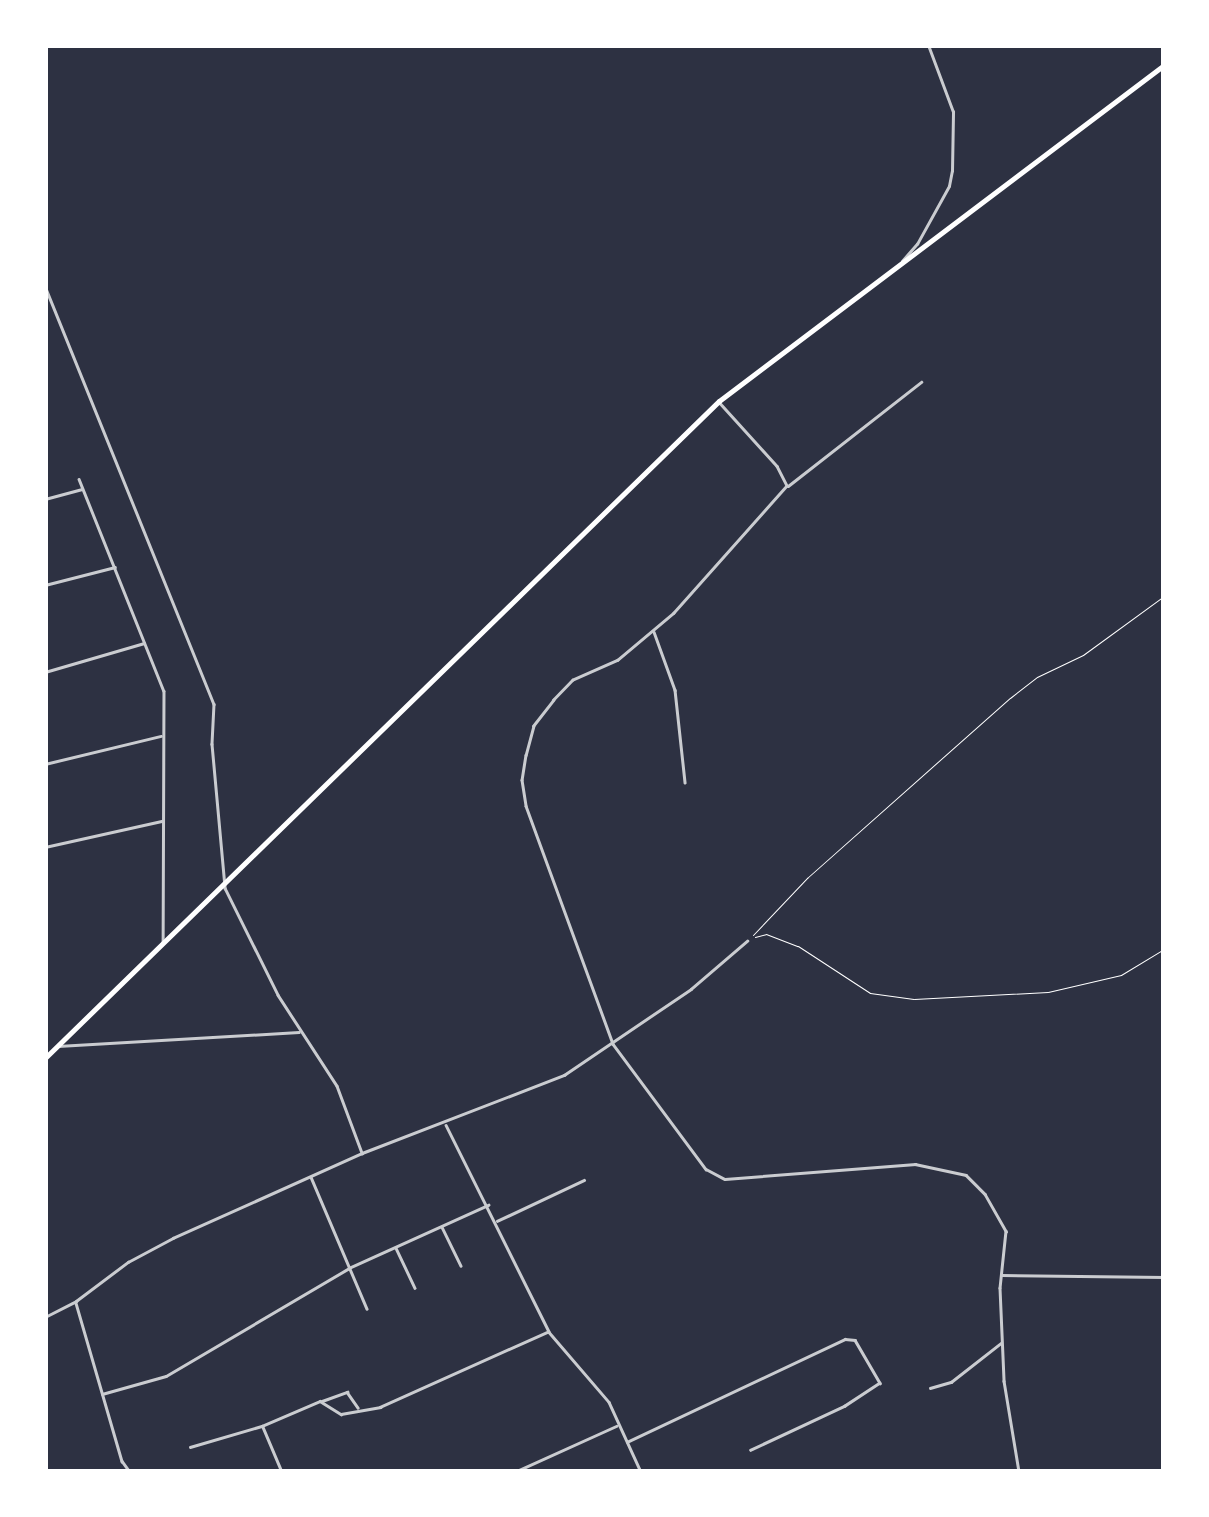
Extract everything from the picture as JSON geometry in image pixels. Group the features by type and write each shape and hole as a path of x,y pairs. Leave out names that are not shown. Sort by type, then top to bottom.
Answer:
{"highway":[{"path":"45,1058 719,402 1164,65"}],"street":[{"path":"897,266 916,244 949,186 952,171 953,112 928,45"},
{"path":"45,286 214,704 212,744 224,883 257,956 337,1086 362,1154"},
{"path":"921,382 891,409 858,427 796,482 786,486 780,498 734,540 674,613 618,660 573,680 534,726 522,780 526,806 613,1044 715,1175 737,1178 904,1164 966,1174 1005,1224 1000,1274 1002,1342 1007,1416 1019,1472"},
{"path":"719,402 777,466 786,486"},
{"path":"79,479 164,690 164,943"},
{"path":"45,499 82,489"},
{"path":"45,585 115,567"},
{"path":"654,630 675,690 685,782"},
{"path":"45,672 147,642"},
{"path":"45,764 163,736"},
{"path":"45,847 161,821"},
{"path":"45,1317 76,1301 143,1254 362,1154 564,1076 691,989 748,942"},
{"path":"57,1046 301,1032"},
{"path":"446,1124 549,1332 591,1378 641,1472"},
{"path":"311,1177 366,1309"},
{"path":"496,1221 584,1180"},
{"path":"102,1394 166,1376 350,1268 488,1205"},
{"path":"442,1226 461,1266"},
{"path":"396,1246 414,1288"},
{"path":"1000,1274 1164,1278"},
{"path":"76,1301 122,1461 130,1472"},
{"path":"320,1402 341,1414 380,1407 549,1332"},
{"path":"627,1442 845,1339 855,1340 880,1383 845,1406 751,1450"},
{"path":"930,1388 950,1382 1002,1342"},
{"path":"190,1446 262,1426 347,1392 359,1410"},
{"path":"517,1470 618,1425"},
{"path":"262,1426 282,1472"}],"path":[{"path":"748,942 807,878 1010,698 1037,677 1083,655 1164,596"},
{"path":"748,942 759,935 778,938 820,958 870,993 914,999 1048,992 1121,975 1164,949"}]}
